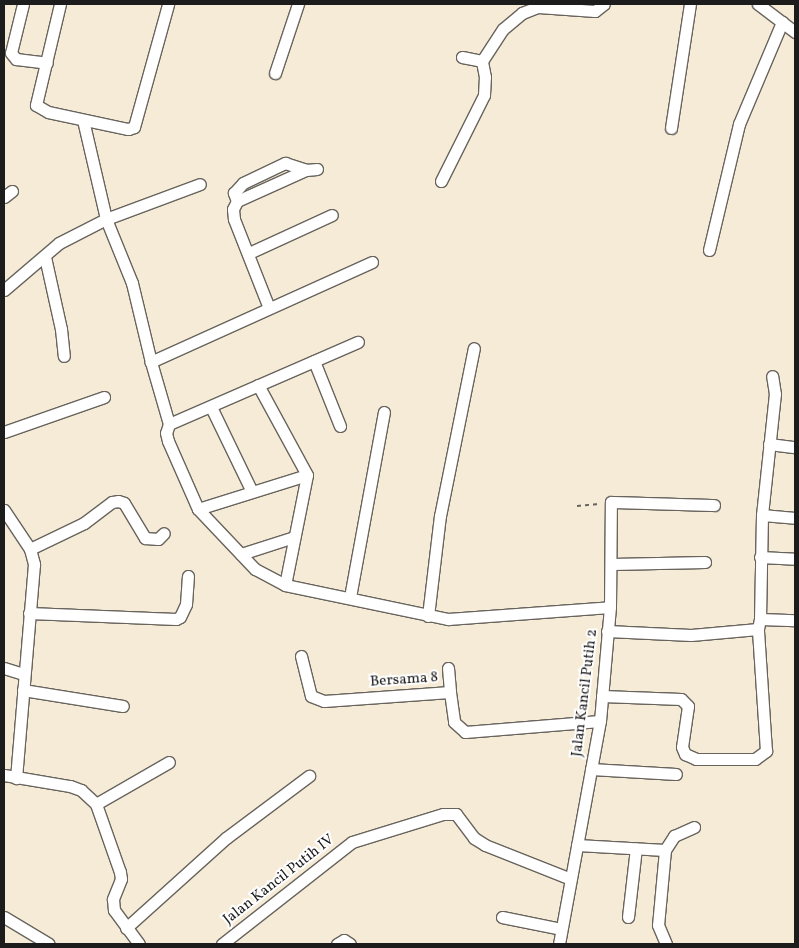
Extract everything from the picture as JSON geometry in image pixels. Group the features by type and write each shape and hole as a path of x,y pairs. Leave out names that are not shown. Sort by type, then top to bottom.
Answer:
{"street":[{"path":"23,4 11,53 16,58 47,63"},
{"path":"60,4 47,63 35,99 36,105 48,112 128,129 134,126 168,4"},
{"path":"276,73 298,4"},
{"path":"441,181 484,95 485,78 482,61 503,29 529,9 548,7 595,11 604,4"},
{"path":"671,128 690,4"},
{"path":"758,4 795,32"},
{"path":"708,250 739,124 782,22"},
{"path":"462,57 482,61"},
{"path":"84,120 106,219 132,283 151,362 169,424 166,433 168,441 198,509 264,576 285,585 350,597 448,619 610,607"},
{"path":"269,308 234,218 233,209 237,201 234,193 243,183 285,163 312,169"},
{"path":"4,290 60,243 106,219 200,184"},
{"path":"249,253 332,215"},
{"path":"45,256 61,329 64,356"},
{"path":"151,362 372,262"},
{"path":"169,424 358,342"},
{"path":"428,616 440,516 474,348"},
{"path":"314,360 340,426"},
{"path":"602,696 681,699 688,706 682,747 685,754 696,759 755,759 766,751 759,624 760,557 762,515 775,394 772,376"},
{"path":"258,385 307,475 285,585"},
{"path":"4,432 104,397"},
{"path":"211,407 252,492"},
{"path":"350,597 384,412"},
{"path":"769,444 795,447"},
{"path":"198,509 307,475"},
{"path":"30,549 84,524 112,502 124,503 145,538 158,539 164,533"},
{"path":"611,502 714,505"},
{"name":"Jalan Kancil Putih 2","path":"560,944 576,845 600,721 610,607 612,564 611,502"},
{"path":"5,515 30,549 34,564 16,778"},
{"path":"762,515 795,518"},
{"path":"241,554 294,537"},
{"path":"760,557 795,559"},
{"path":"612,564 705,562"},
{"path":"29,613 176,619 180,617 186,604 188,576"},
{"path":"607,631 690,635 795,620"},
{"name":"Bersama 8","path":"301,656 311,696 324,700 450,692 454,722 465,732 600,721"},
{"path":"4,668 24,674"},
{"path":"448,668 450,692"},
{"path":"23,690 123,706"},
{"path":"96,804 169,762"},
{"path":"591,769 676,774"},
{"path":"4,775 70,786 81,790 96,804 120,872 113,900 114,910 139,944"},
{"path":"126,928 226,838 309,776"},
{"name":"Jalan Kancil Putih IV","path":"222,944 352,842 442,814 456,814 474,838 485,845 570,879"},
{"path":"666,944 658,925 665,850 674,836 694,827"},
{"path":"576,845 665,850"},
{"path":"628,917 636,848"},
{"path":"4,917 49,944"},
{"path":"502,917 561,929"},
{"path":"337,944 344,940 350,944"}],"path":[{"path":"577,506 611,502"}]}
